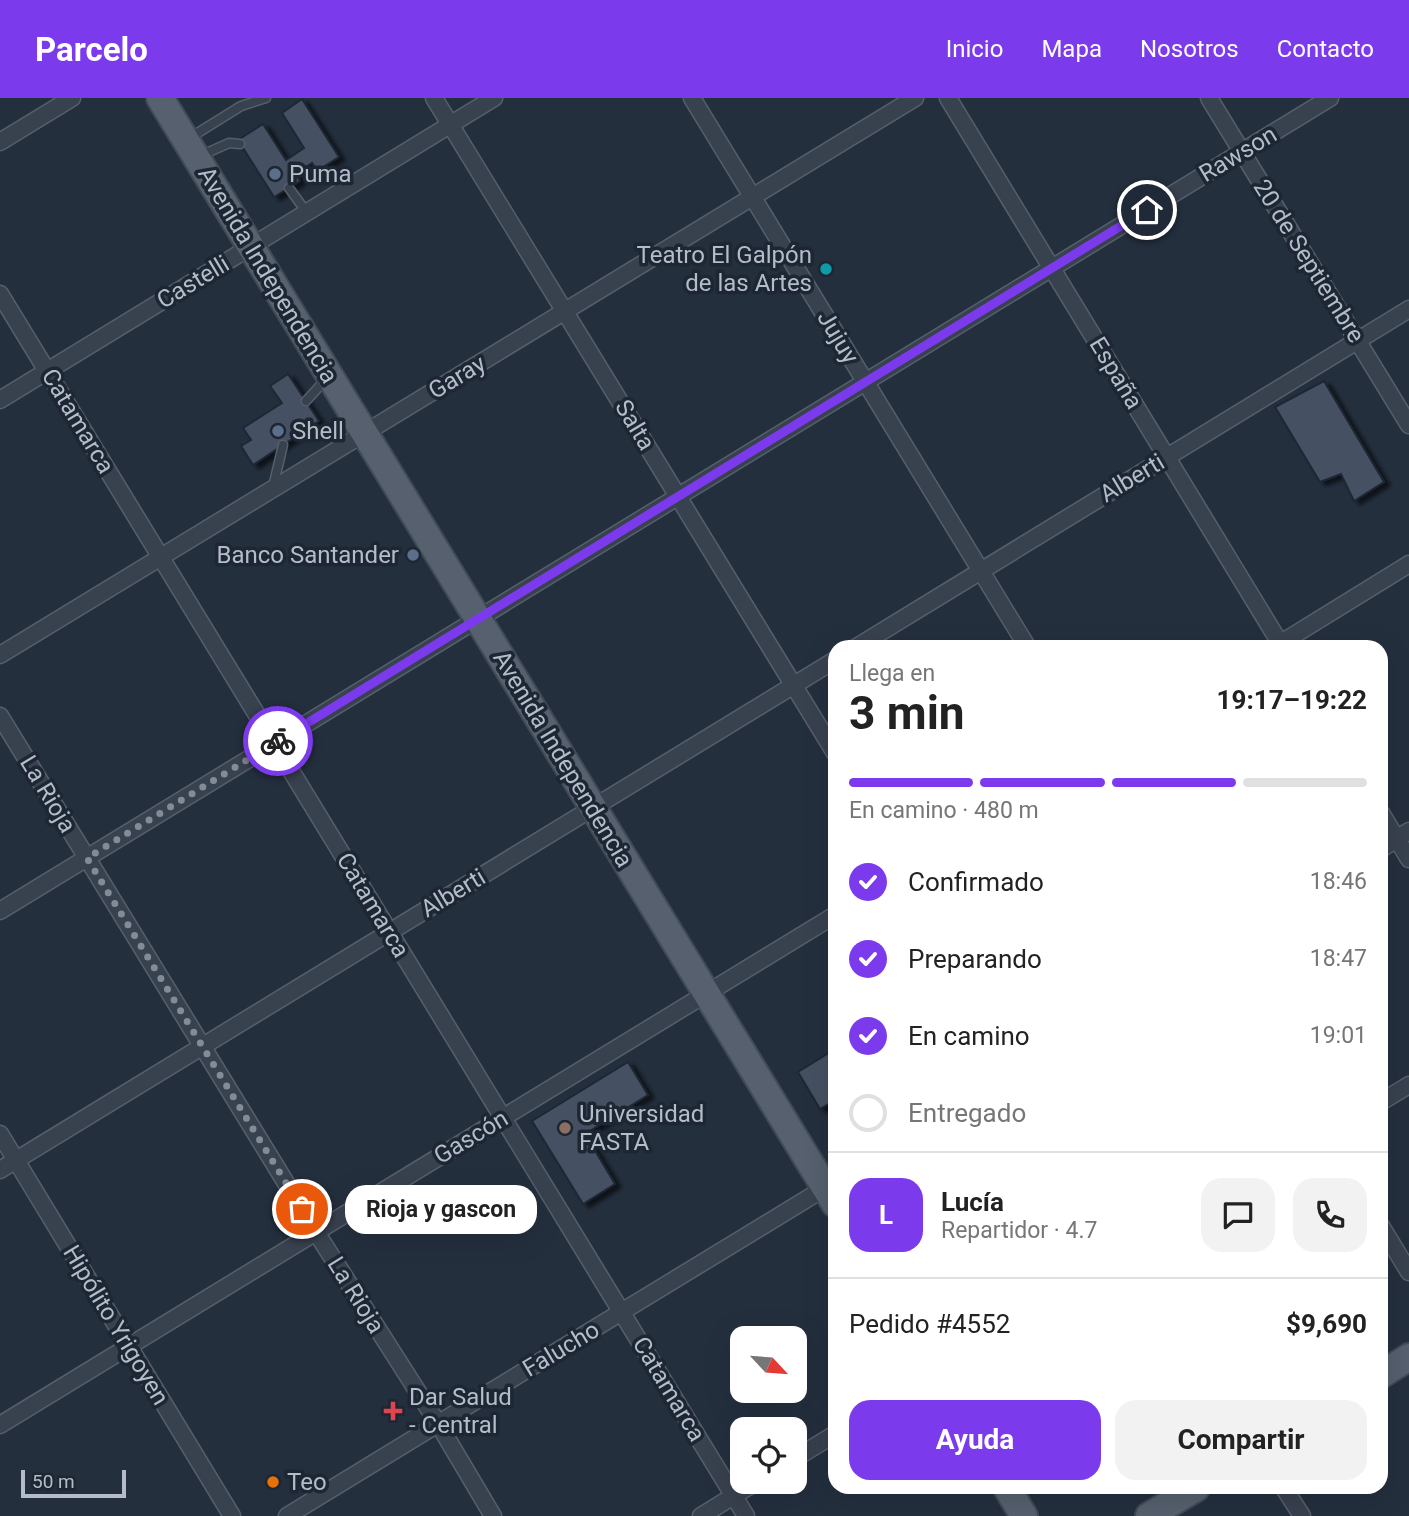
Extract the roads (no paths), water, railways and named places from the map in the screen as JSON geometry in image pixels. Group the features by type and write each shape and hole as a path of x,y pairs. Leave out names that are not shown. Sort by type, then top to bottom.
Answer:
{"main road":[{"name":"Avenida Independencia","path":"160,98 706,993 828,1186"},
{"path":"1388,1370 1409,1357"},
{"path":"1011,1494 1024,1516"},
{"path":"1149,1516 1186,1494"}],"street":[{"path":"0,142 72,98"},
{"name":"Salta","path":"434,98 828,742"},
{"name":"Castelli","path":"0,400 494,98"},
{"name":"Jujuy","path":"692,98 1023,640"},
{"name":"Garay","path":"0,655 915,98"},
{"name":"España","path":"948,98 1275,640"},
{"name":"20 de Septiembre","path":"1209,98 1409,425"},
{"name":"Rawson","path":"0,911 1330,98"},
{"name":"Catamarca","path":"0,294 746,1516"},
{"name":"Alberti","path":"868,640 1409,309"},
{"path":"1289,640 1409,564"},
{"name":"Alberti","path":"0,1170 828,664"},
{"name":"La Rioja","path":"0,716 493,1516"},
{"path":"1388,820 1403,835 1409,859"},
{"path":"1388,845 1403,835"},
{"name":"Gascón","path":"0,1425 828,919"},
{"path":"1388,1098 1409,1085"},
{"name":"Hipólito Yrigoyen","path":"0,1135 232,1516"},
{"name":"Falucho","path":"287,1516 622,1312 828,1193"},
{"path":"1388,1238 1409,1272"},
{"path":"807,1451 828,1438"},
{"path":"701,1516 737,1494"},
{"path":"1285,1516 1287,1494"},
{"path":"1288,1494 1302,1516"}],"lane":[{"path":"191,149 241,106 266,98"},
{"path":"191,149 229,143 240,144"},
{"path":"289,188 307,212"},
{"path":"306,401 330,376"},
{"path":"273,489 283,445"}],"place":[{"name":"Puma","path":"275,174"},
{"name":"Teatro El Galpón de las Artes","path":"826,269"},
{"name":"Shell","path":"278,431"},
{"name":"Banco Santander","path":"413,555"},
{"name":"Universidad FASTA","path":"565,1128"},
{"name":"Rioja y gascon","path":"302,1209"},
{"name":"Dar Salud - Central","path":"393,1411"},
{"name":"Teo","path":"273,1482"}]}
